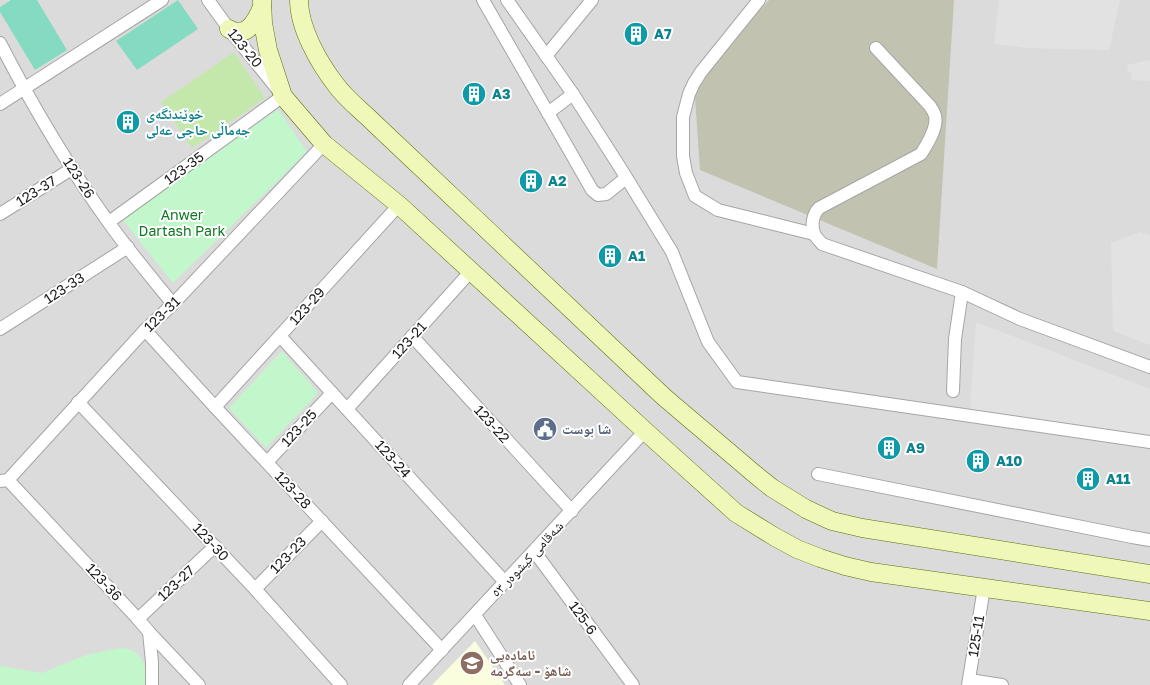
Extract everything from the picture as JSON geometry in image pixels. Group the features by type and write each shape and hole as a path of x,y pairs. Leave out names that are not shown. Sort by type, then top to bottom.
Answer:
{"street":[{"path":"0,104 162,0"},
{"name":"123-20","path":"208,0 283,96"},
{"path":"298,0 310,43 336,86 664,397 772,488 812,513 846,525 1150,574"},
{"path":"483,0 592,190 598,195 606,194 626,178"},
{"path":"507,0 573,94 672,252 708,342 737,382 1150,442"},
{"path":"546,56 592,0"},
{"path":"759,0 694,82 685,106 683,123 683,156 686,174 695,196 718,210 814,234"},
{"path":"229,29 240,33 246,30 256,20 262,3"},
{"path":"262,3 263,23 268,50 283,96 324,144 398,205 736,513 775,538 797,549 845,566 871,572 1150,611"},
{"path":"497,23 514,11"},
{"name":"123-26","path":"0,42 24,90 73,168 128,248 173,304"},
{"path":"876,48 930,106 935,114 933,131 921,154 819,208 814,213 814,234 822,244 962,292 1020,319 1150,367"},
{"path":"548,113 573,94"},
{"name":"123-35","path":"109,222 283,96"},
{"name":"123-31","path":"4,480 324,144"},
{"name":"123-37","path":"0,214 73,168"},
{"name":"123-29","path":"216,407 398,205"},
{"name":"123-33","path":"0,329 128,248"},
{"name":"123-21","path":"347,409 471,271"},
{"path":"953,391 955,339 962,292"},
{"name":"123-28","path":"145,330 442,650"},
{"name":"123-24","path":"280,336 505,582"},
{"name":"123-22","path":"412,336 572,511"},
{"name":"123-25","path":"267,462 332,393"},
{"name":"123-30","path":"78,402 255,589 341,685"},
{"name":"شەقامی کیشوەر ٥٣","path":"408,685 645,432"},
{"path":"818,474 1150,540"},
{"name":"123-36","path":"4,480 138,618 199,685"},
{"name":"123-23","path":"255,589 322,521"},
{"name":"123-27","path":"138,618 215,546"},
{"name":"125-6","path":"534,551 633,685"},
{"name":"125-11","path":"969,683 984,588"},
{"path":"475,615 520,685"},
{"path":"149,632 152,685"},
{"path":"969,683 1002,685"}],"shaded area":[{"path":"0,0 1150,0 1150,685 0,685"},
{"path":"769,0 954,0 937,269 700,170 694,83"},
{"path":"999,0 1120,0 1109,50 1025,48 994,44"},
{"path":"1150,60 1150,81 1131,80 1132,72 1128,72 1127,65"},
{"path":"1140,232 1150,235 1150,345 1113,331 1111,243"},
{"path":"976,322 1150,389 1150,449 969,422"},
{"name":"ئامادەیی شاهۆ - سەگرمە","path":"475,641 505,685 432,685"}],"green space":[{"path":"11,0 37,0 67,50 35,70 0,12 0,7"},
{"path":"178,0 198,29 137,70 116,41"},
{"path":"234,52 265,98 192,148 161,102"},
{"name":"Anwer Dartash Park","path":"278,109 307,152 173,283 123,220"},
{"path":"282,351 318,393 266,448 229,408"},
{"path":"121,648 128,649 139,655 146,671 146,685 0,685 0,666 42,673 86,655"}],"place":[{"name":"A7","path":"636,34"},
{"name":"A3","path":"474,94"},
{"name":"خوێندنگەی جەماڵی حاجی عەلی","path":"128,122"},
{"name":"A2","path":"531,181"},
{"name":"A1","path":"610,256"},
{"name":"شا بوست","path":"545,429"},
{"name":"A9","path":"889,448"},
{"name":"A10","path":"978,461"},
{"name":"A11","path":"1088,479"},
{"name":"ئامادەیی شاهۆ - سەگرمە","path":"472,663"}]}
